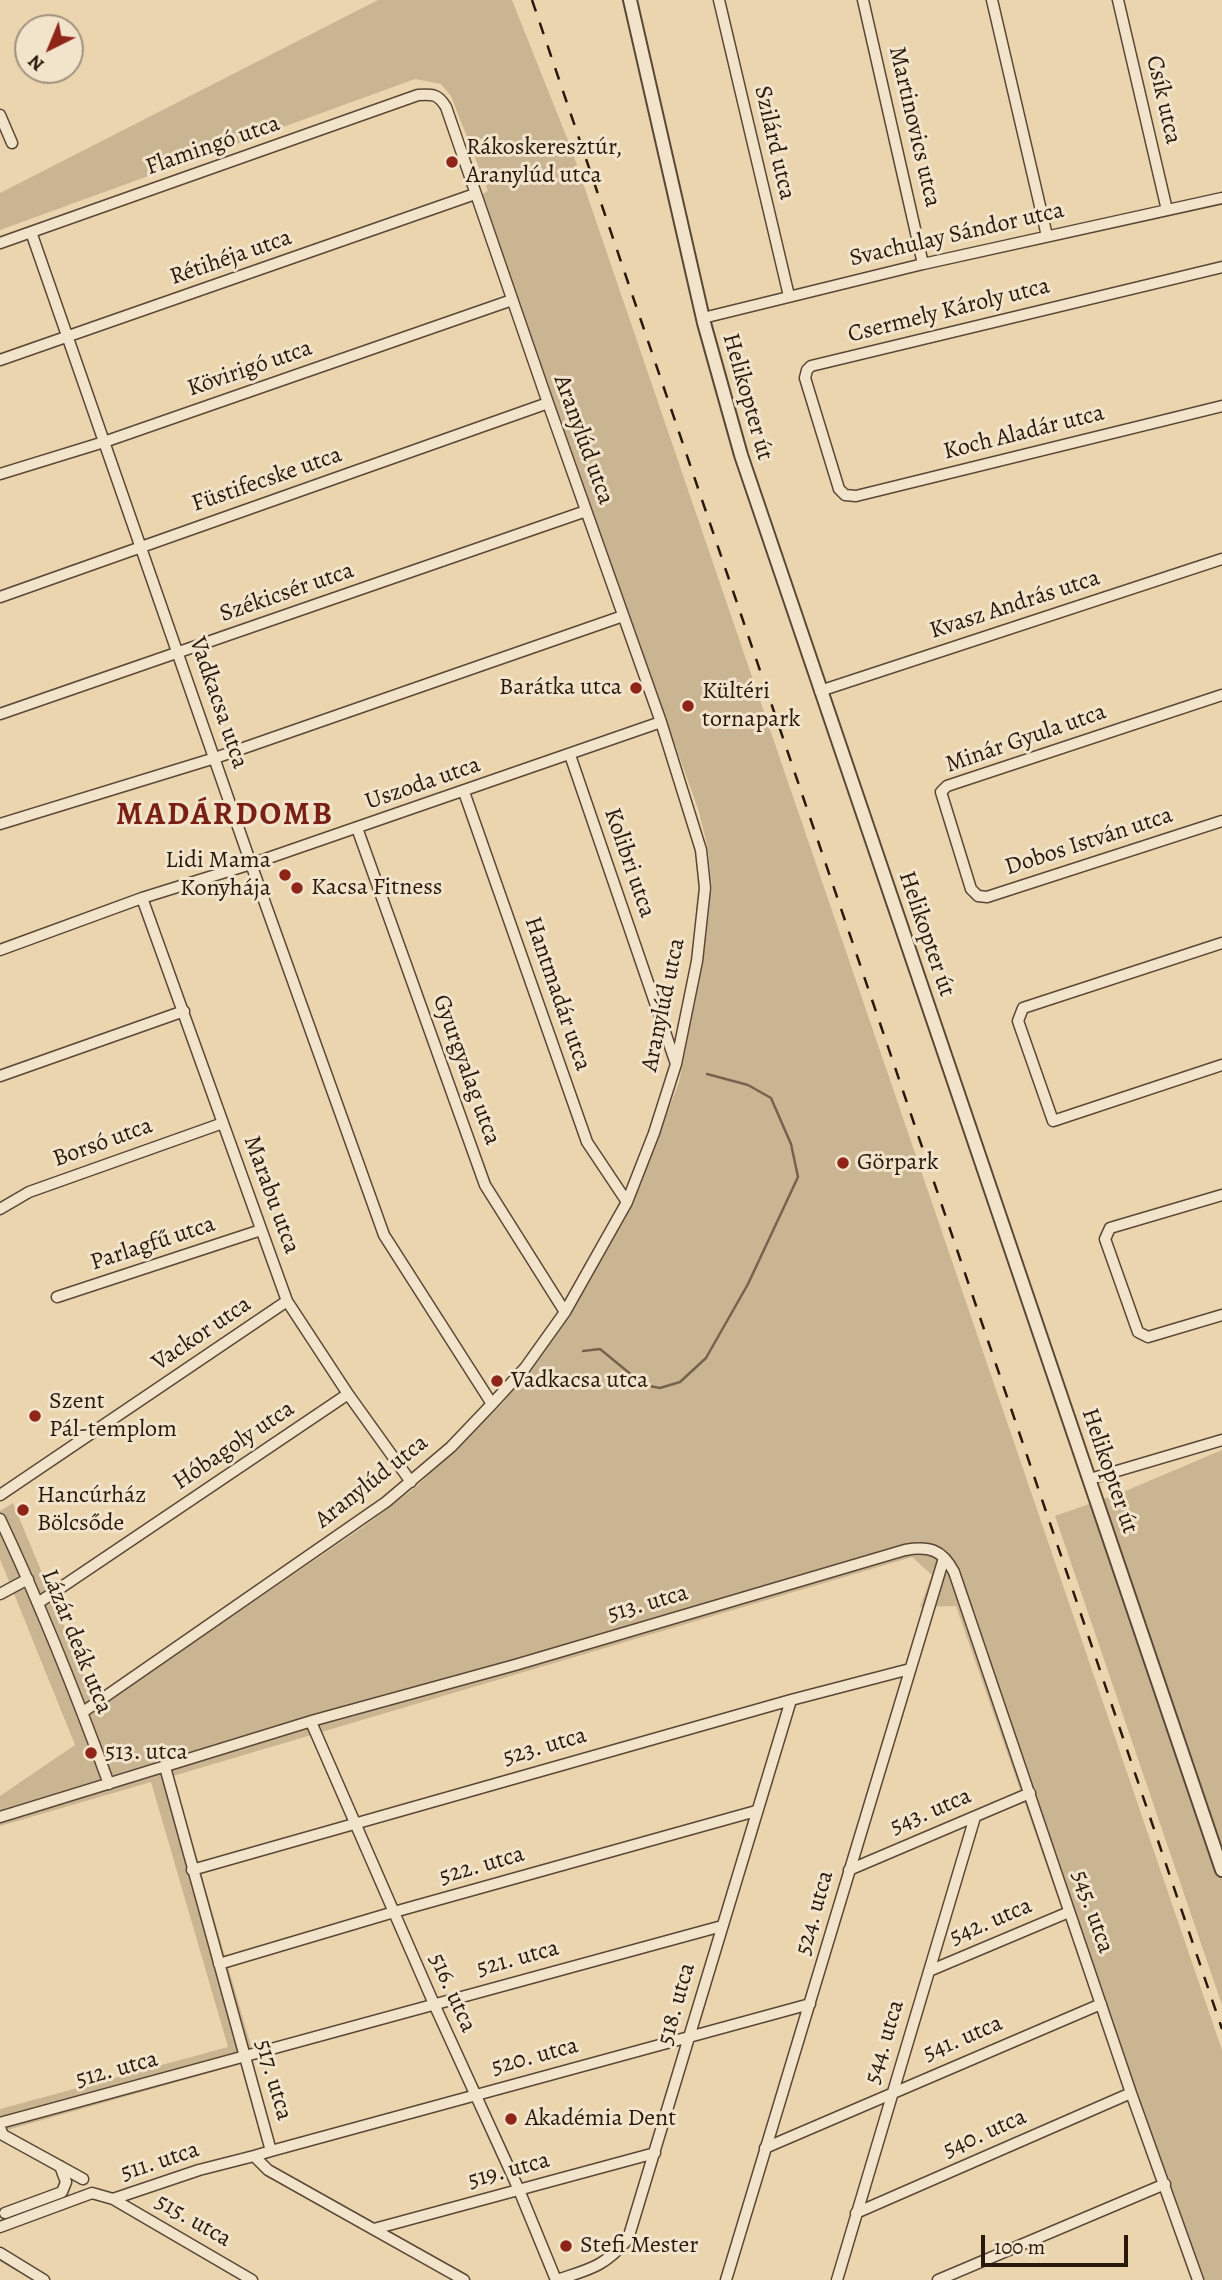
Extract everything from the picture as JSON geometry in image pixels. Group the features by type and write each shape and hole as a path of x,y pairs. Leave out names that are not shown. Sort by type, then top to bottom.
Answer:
{"street":[{"name":"Helikopter út","path":"629,0 703,318 741,456 1222,1870"},
{"name":"Szilárd utca","path":"719,0 789,296"},
{"name":"Martinovics utca","path":"863,0 923,264"},
{"path":"992,0 1047,236"},
{"name":"Csík utca","path":"1118,0 1167,209"},
{"name":"Flamingó utca","path":"0,243 418,96 432,93 440,98"},
{"name":"Aranylúd utca","path":"83,1712 359,1522 451,1447 492,1404 565,1312 627,1202 654,1133 676,1064 697,961 705,888 702,850 661,722 446,107 440,98"},
{"path":"0,115 12,144"},
{"name":"Rétihéja utca","path":"0,360 475,194"},
{"name":"Svachulay Sándor utca","path":"703,318 923,264 1222,198"},
{"name":"Vadkacsa utca","path":"32,232 251,864 384,1235 492,1404"},
{"name":"Csermely Károly utca","path":"839,489 805,378 811,366 1222,267"},
{"name":"Kövirigó utca","path":"0,474 104,442 512,300"},
{"name":"Füstifecske utca","path":"0,597 548,403"},
{"name":"Koch Aladár utca","path":"839,489 845,495 856,496 1222,406"},
{"name":"Székicsér utca","path":"0,714 586,511"},
{"name":"Kvasz András utca","path":"820,691 1222,559"},
{"path":"0,824 215,758 623,616"},
{"name":"Minár Gyula utca","path":"971,889 942,802 941,792 947,786 1222,695"},
{"name":"Uszoda utca","path":"0,950 142,898 464,792 661,722"},
{"name":"Kolibri utca","path":"570,755 676,1064"},
{"name":"Hantmadár utca","path":"464,792 587,1142 627,1202"},
{"name":"Dobos István utca","path":"971,889 978,897 987,897 1222,821"},
{"name":"Gyurgyalag utca","path":"357,828 485,1185 565,1312"},
{"name":"Marabu utca","path":"142,898 287,1301 348,1394 411,1482"},
{"path":"1222,943 1023,1008 1018,1021 1053,1121 1222,1065"},
{"path":"0,1076 184,1011"},
{"name":"Borsó utca","path":"0,1209 29,1192 223,1123"},
{"path":"1222,1195 1110,1228 1105,1239 1138,1332 1148,1337 1222,1315"},
{"name":"Parlagfű utca","path":"57,1297 261,1230"},
{"name":"Vackor utca","path":"0,1495 287,1301"},
{"name":"Hóbagoly utca","path":"38,1603 348,1394"},
{"path":"1090,1479 1222,1440"},
{"name":"Lázár deák utca","path":"0,1519 83,1712 109,1784"},
{"name":"513. utca","path":"0,1817 311,1722 905,1550 925,1547 944,1558"},
{"name":"524. utca","path":"726,2280 944,1558"},
{"name":"545. utca","path":"944,1558 954,1572 1197,2280"},
{"path":"0,1594 28,1579"},
{"name":"523. utca","path":"192,1870 355,1822 910,1669"},
{"name":"518. utca","path":"556,2280 596,2267 612,2258 628,2239 791,1700"},
{"name":"516. utca","path":"311,1722 433,2004 519,2190 556,2280"},
{"name":"517. utca","path":"165,1768 271,2151 254,2156 268,2170 464,2280"},
{"name":"543. utca","path":"849,1870 1030,1793"},
{"name":"522. utca","path":"219,1964 756,1811"},
{"name":"544. utca","path":"837,2280 975,1817"},
{"name":"542. utca","path":"929,1971 1069,1912"},
{"name":"521. utca","path":"244,2057 722,1926"},
{"name":"520. utca","path":"271,2151 810,2004"},
{"name":"541. utca","path":"765,2148 1101,2004"},
{"name":"512. utca","path":"0,2125 244,2057"},
{"name":"540. utca","path":"856,2213 1131,2094"},
{"path":"0,2125 3,2135 83,2179"},
{"name":"519. utca","path":"374,2229 656,2153"},
{"name":"511. utca","path":"0,2227 92,2193 113,2199 199,2170 254,2156"},
{"path":"5,2213 62,2192 66,2182 60,2166"},
{"path":"938,2280 1165,2185"},
{"name":"515. utca","path":"113,2199 252,2280"},
{"path":"0,2253 44,2280"}],"shaded area":[{"path":"378,0 512,0 571,148 1222,2050 1222,2280 1191,2280 956,1606 920,1607 932,1575 912,1557 173,1776 255,2060 0,2132 0,2109 228,2047 151,1782 0,1826 0,1796 75,1745 0,1559 0,1511 13,1503 98,1708 366,1525 416,1487 501,1405 539,1358 573,1308 633,1202 679,1082 703,963 712,888 708,849 699,812 480,195 488,191 451,96 441,84 415,79 0,230 0,193"},
{"path":"1222,1450 1222,2005 1055,1516 1123,1492"}],"waterway":[{"path":"583,1351 600,1349 644,1385 660,1388 680,1382 706,1358 748,1284 798,1177 791,1144 771,1098 748,1085 707,1074"}],"railway":[{"path":"532,0 1222,2029"}],"place":[{"name":"Rákoskeresztúr, Aranylúd utca","path":"452,162"},
{"name":"Barátka utca","path":"636,688"},
{"name":"Kültéri tornapark","path":"688,706"},
{"name":"Lidi Mama Konyhája","path":"285,875"},
{"name":"Kacsa Fitness","path":"297,888"},
{"name":"Görpark","path":"843,1163"},
{"name":"Vadkacsa utca","path":"497,1381"},
{"name":"Szent Pál-templom","path":"35,1416"},
{"name":"Hancúrház Bölcsőde","path":"23,1510"},
{"name":"513. utca","path":"91,1753"},
{"name":"Akadémia Dent","path":"511,2119"},
{"name":"Stefi Mester","path":"566,2246"}],"district":[{"name":"MADÁRDOMB","path":"225,816"}]}
